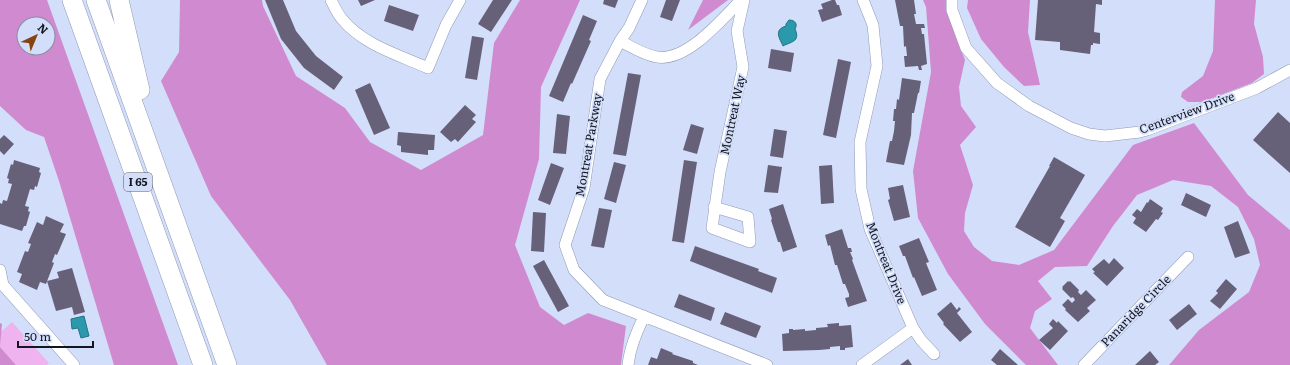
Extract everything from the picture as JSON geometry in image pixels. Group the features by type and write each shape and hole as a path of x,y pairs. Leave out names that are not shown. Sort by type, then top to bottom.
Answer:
{"highway":[{"name":"I 65","path":"72,0 203,365"},
{"name":"I 65","path":"96,0 227,365"},
{"path":"119,0 164,187"}],"street":[{"path":"331,0 342,19 354,31 381,48 428,68 446,25 460,0"},
{"name":"Montreat Parkway","path":"642,0 629,28 620,41 600,79 584,188 565,244 574,270 604,300 767,365"},
{"path":"620,41 647,54 659,57 680,53 698,42 741,0"},
{"name":"Montreat Way","path":"714,207 720,172 743,67 736,31 744,0"},
{"name":"Montreat Drive","path":"863,0 873,25 877,66 860,142 861,189 870,229 913,328 921,340 934,354"},
{"name":"Centerview Drive","path":"952,0 952,10 966,48 997,83 1029,106 1071,128 1089,134 1105,136 1147,130 1256,88 1290,70"},
{"name":"Panaridge Circle","path":"1084,365 1188,257"},
{"path":"0,270 1,285 74,365"},
{"path":"628,365 635,336 644,316"},
{"path":"862,365 913,328"}],"shaded area":[{"path":"0,0 47,0 53,16 16,16 16,56 56,56 56,25 178,365 114,365 59,181 44,137 26,130 0,106"},
{"path":"180,0 262,0 263,6 296,76 345,108 370,142 421,170 483,135 494,43 520,0 580,0 541,87 539,159 515,245 540,307 564,325 588,313 626,326 621,365 327,365 290,300 211,196 161,81 179,52"},
{"path":"703,0 728,0 688,30"},
{"path":"923,0 946,0 946,9 965,60 959,87 961,106 976,127 960,145 973,185 965,213 964,231 974,247 992,261 1019,265 1054,250 1133,145 1194,123 1248,195 1290,230 1290,365 1169,365 1199,330 1249,292 1260,265 1254,239 1238,207 1211,186 1173,180 1137,195 1113,226 1087,266 1055,267 1038,281 1052,299 1035,311 1030,328 1058,365 1026,365 985,324 948,274 918,218 913,171 931,72 926,7"},
{"path":"968,0 1030,0 1028,32 1040,85 1024,86 1004,67 981,39 967,8"},
{"path":"1215,0 1256,0 1254,24 1263,57 1264,74 1252,83 1202,102 1188,102 1181,97 1182,92 1203,76 1213,51"},
{"path":"12,322 49,363 47,365 16,365 0,347 1,332"},
{"path":"0,323 2,324 0,347"},
{"path":"0,347 16,365 0,365"}],"water":[{"path":"789,20 796,24 795,29 797,37 794,41 783,46 778,35 780,30 786,26"},
{"path":"84,316 89,336 81,338 78,328 72,329 71,319"}],"building":[{"path":"265,0 283,0 296,31 316,56 343,77 334,90 304,68 281,39"},
{"path":"358,0 375,0 361,6"},
{"path":"493,0 512,0 491,32 478,24"},
{"path":"604,0 618,0 615,8 603,4"},
{"path":"666,0 680,0 672,21 660,17"},
{"path":"835,0 837,5 839,5 842,15 822,22 818,10 823,9 821,4"},
{"path":"895,0 914,0 916,24 924,24 925,28 921,28 922,34 924,34 927,64 921,66 922,70 919,70 918,66 905,67 904,56 907,56 906,46 904,47 903,26 900,26"},
{"path":"1038,0 1102,0 1102,5 1096,4 1094,32 1100,33 1100,44 1093,43 1093,45 1091,45 1090,54 1060,50 1060,42 1035,40"},
{"path":"389,5 419,15 413,31 384,21"},
{"path":"583,15 597,21 589,40 591,41 563,102 549,96"},
{"path":"472,36 484,38 477,80 465,78"},
{"path":"771,49 794,53 791,72 768,68"},
{"path":"838,59 851,62 836,138 823,135"},
{"path":"628,73 641,75 626,156 613,154"},
{"path":"902,78 921,81 914,113 912,113 911,135 904,165 886,162 890,141 892,141 894,131 894,109 896,109 897,99 899,100"},
{"path":"370,83 390,128 374,135 355,90"},
{"path":"465,105 476,115 472,119 476,122 458,142 455,139 451,142 440,132"},
{"path":"1278,112 1290,123 1290,173 1253,140"},
{"path":"557,114 570,116 566,154 553,153"},
{"path":"691,124 704,128 697,154 683,150"},
{"path":"774,129 787,131 783,158 770,156"},
{"path":"398,132 435,135 434,150 428,150 428,155 401,152 401,146 397,145"},
{"path":"4,135 14,144 4,155 0,151 0,139"},
{"path":"1054,157 1085,175 1060,218 1065,221 1050,247 1015,227"},
{"path":"14,160 40,168 39,172 41,173 37,187 35,186 34,190 30,189 25,206 29,207 28,211 30,212 26,226 24,226 22,231 0,224 0,203 2,204 3,200 7,201 12,184 8,183 9,179 7,178 11,164 13,165"},
{"path":"684,160 697,162 684,243 672,241"},
{"path":"614,162 626,165 616,203 604,199"},
{"path":"551,163 564,168 550,205 538,200"},
{"path":"768,165 782,167 778,193 764,192"},
{"path":"832,165 834,203 821,204 819,166"},
{"path":"903,185 910,217 894,221 888,200 890,199 888,188"},
{"path":"1186,193 1211,205 1206,217 1181,205"},
{"path":"1150,199 1163,208 1161,212 1163,213 1158,220 1156,219 1146,232 1133,223 1136,218 1132,215 1137,209 1141,212"},
{"path":"783,204 797,247 783,252 780,242 778,242 769,209"},
{"path":"599,208 612,210 604,248 591,246"},
{"path":"533,212 546,213 544,252 531,251"},
{"path":"46,216 64,224 60,232 66,234 57,255 55,254 52,262 54,263 46,284 40,282 37,290 19,282 22,274 17,272 25,251 28,252 31,244 28,243 37,222 43,225"},
{"path":"1238,221 1250,253 1235,258 1224,227"},
{"path":"842,229 848,248 851,248 852,252 850,252 853,259 852,260 867,301 848,307 845,298 849,297 849,294 845,284 843,284 837,265 835,265 830,245 828,246 825,235"},
{"path":"919,238 929,262 926,263 937,290 922,296 914,277 913,278 905,256 903,256 899,246"},
{"path":"695,246 759,269 758,271 777,278 772,293 690,261"},
{"path":"1114,258 1124,268 1107,286 1093,273 1095,272 1092,269 1104,259 1109,264"},
{"path":"544,260 569,306 558,312 533,266"},
{"path":"72,268 85,312 74,315 72,307 56,311 47,281 59,278 57,272"},
{"path":"1226,279 1237,289 1220,309 1210,301 1218,293 1216,291"},
{"path":"1068,281 1070,281 1079,290 1078,292 1081,295 1086,290 1096,300 1087,308 1090,311 1078,322 1065,310 1066,309 1062,305 1068,299 1072,303 1075,300 1062,289"},
{"path":"679,294 715,308 711,321 674,307"},
{"path":"951,302 957,310 959,307 961,309 957,313 972,332 960,342 943,324 944,323 937,314"},
{"path":"1189,304 1197,314 1177,330 1169,320"},
{"path":"725,312 761,326 756,338 720,324"},
{"path":"1053,319 1057,323 1058,321 1068,331 1050,350 1039,340 1053,328 1049,324"},
{"path":"839,323 839,326 851,325 853,347 845,348 845,350 840,350 840,346 819,350 783,351 782,334 789,333 789,329 805,329 805,331 816,330 816,328 828,327 827,324"},
{"path":"661,348 673,353 672,354 693,361 693,363 698,365 648,365 651,357 657,359"},
{"path":"1000,349 1018,365 997,365 991,360"},
{"path":"1150,351 1159,362 1155,365 1135,365"},
{"path":"908,359 912,365 900,365"}]}
